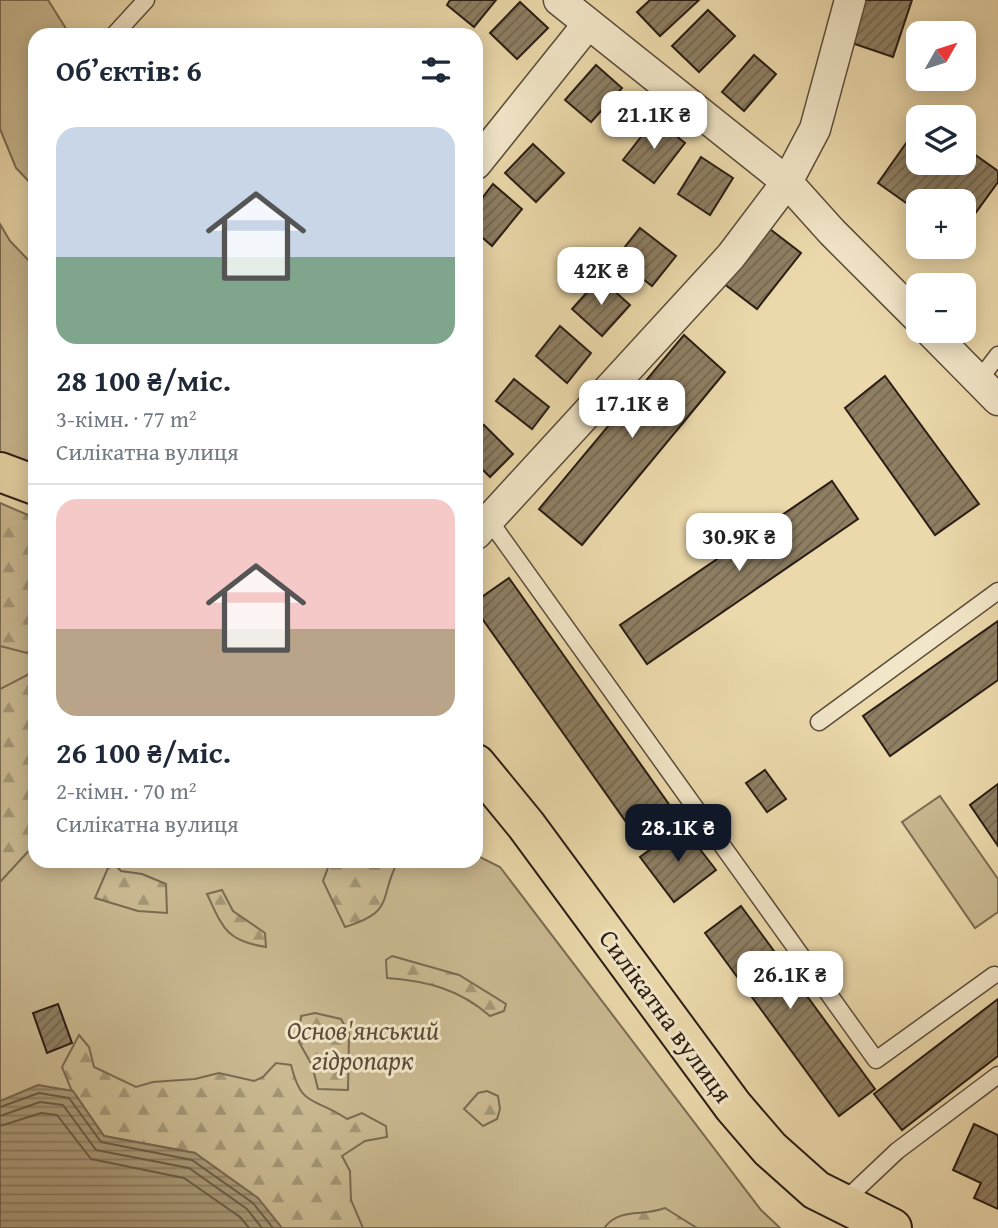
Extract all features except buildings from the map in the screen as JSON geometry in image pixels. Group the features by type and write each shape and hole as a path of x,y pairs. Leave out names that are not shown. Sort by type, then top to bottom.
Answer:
{"main road":[{"path":"0,471 28,482"},
{"name":"Силікатна вулиця","path":"483,779 733,1106 770,1149 816,1190 892,1228"}],"street":[{"path":"559,0 787,182 906,306"},
{"path":"483,527 731,256 787,182 815,129 850,0"},
{"path":"483,155 588,24"},
{"path":"942,343 988,390"}],"lane":[{"path":"120,28 146,0"},
{"path":"988,390 998,355"},
{"path":"483,527 876,1060 994,975"},
{"path":"819,722 998,591"},
{"path":"842,1203 897,1152 998,1075"}],"green space":[{"path":"0,0 48,0 66,28 28,28 28,181 16,168 0,129"},
{"path":"0,224 10,241 28,260 28,465 0,452"},
{"path":"0,503 28,515 28,653 0,646"},
{"path":"0,631 28,643 28,712 0,744"},
{"path":"28,675 28,852 0,882 0,689"},
{"path":"940,796 998,879 998,912 975,928 902,822"},
{"name":"Основ'янський гідропарк","path":"28,848 28,868 483,868 483,858 500,867 761,1210 780,1228 283,1228 104,1136 95,1123 0,1105 0,878"},
{"path":"108,868 118,868 166,884 167,913 138,911 95,898"},
{"path":"328,868 395,868 379,909 361,921 345,927 323,881"},
{"path":"222,890 233,911 265,933 266,947 234,937 222,924 207,894"},
{"path":"392,956 459,975 506,1004 504,1011 490,1016 466,999 442,988 416,981 387,978 386,960"},
{"path":"315,1013 341,1019 349,1033 348,1090 318,1089 312,1065 299,1042 301,1016"},
{"path":"79,1035 89,1047 94,1067 136,1087 153,1082 195,1079 219,1073 254,1081 263,1077 276,1063 291,1065 300,1089 310,1100 347,1119 362,1113 386,1126 387,1137 365,1141 342,1156 350,1171 351,1200 363,1228 280,1228 195,1153 104,1136 71,1089 62,1067"},
{"path":"487,1091 498,1096 500,1109 497,1119 483,1126 464,1109 478,1093"},
{"path":"665,1208 697,1228 604,1228 617,1217"}],"water":[{"path":"38,1085 73,1091 104,1136 195,1153 258,1198 282,1228 0,1228 0,1101"}]}
